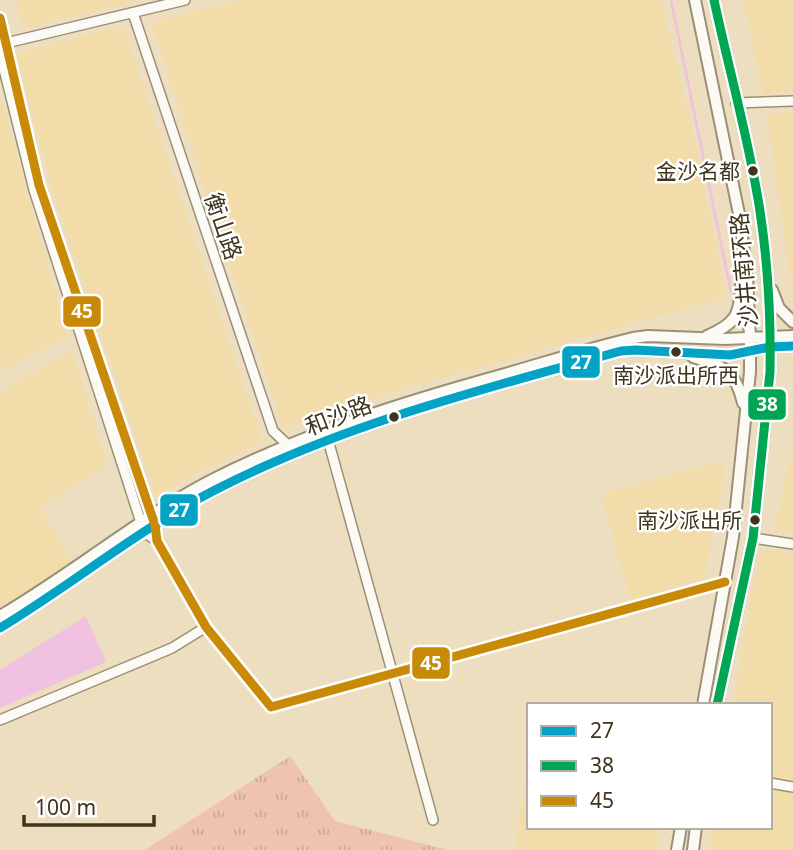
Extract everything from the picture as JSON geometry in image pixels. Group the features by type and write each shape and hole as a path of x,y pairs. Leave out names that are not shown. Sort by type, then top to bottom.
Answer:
{"main road":[{"name":"沙井南环路","path":"695,0 734,183 744,247 750,338 746,414 733,537 703,703"},
{"name":"沙井南环路","path":"713,0 756,190 767,275 770,342 770,372 753,538 717,703"},
{"path":"701,338 728,326 738,311 744,247"},
{"path":"767,275 779,308 793,322"},
{"path":"770,342 793,336"},
{"name":"和沙路","path":"0,616 148,524 327,436 415,399 618,342 648,337 750,338 770,342"},
{"path":"770,342 793,346"},
{"name":"和沙路","path":"0,628 210,481 289,446 621,351 730,355 750,351 770,342"},
{"path":"677,352 727,370 738,383 746,414"},
{"path":"677,850 681,829"},
{"path":"693,850 696,829"}],"street":[{"path":"3,44 185,0"},
{"name":"衡山路","path":"133,13 272,431 289,446"},
{"path":"0,18 3,44 39,185 148,524"},
{"path":"0,53 34,190 148,524 206,627 271,707 725,582"},
{"path":"736,103 793,100"},
{"path":"327,436 433,820"},
{"path":"753,538 793,544"},
{"path":"0,720 172,648 206,627"},
{"path":"772,783 793,787"}],"shaded area":[{"path":"16,0 139,0 23,28"},
{"path":"243,0 661,0 697,150 726,297 398,390 283,427 151,22"},
{"path":"744,0 793,0 793,92 763,93"},
{"path":"123,26 262,441 202,470 156,497 54,194 16,54"},
{"path":"0,94 67,336 0,372"},
{"path":"793,113 793,300 767,114"},
{"path":"72,351 107,465 39,506 73,565 0,606 0,392"},
{"path":"793,446 793,532 775,530"},
{"path":"726,460 704,579 631,600 601,494"},
{"path":"759,548 793,553 793,850 709,850 713,829 772,829 772,703 733,703"},
{"path":"86,616 106,662 0,708 0,670"},
{"path":"527,780 527,829 660,829 656,850 514,850"}],"green space":[{"path":"290,756 335,821 448,850 145,850"}],"waterway":[{"path":"671,0 731,292"}],"transit line":[{"name":"38","path":"714,0 745,131 760,211 767,271 770,352 753,538 717,703"},
{"name":"45","path":"0,18 39,185 155,525 157,541 206,627 271,707 725,582"},
{"name":"27","path":"0,628 187,505 264,467 363,427 466,394 621,351 730,355 770,347 793,346"}],"place":[{"name":"金沙名都","path":"753,171"},
{"name":"南沙派出所西","path":"676,352"},
{"name":"南沙派出所","path":"755,520"}]}
